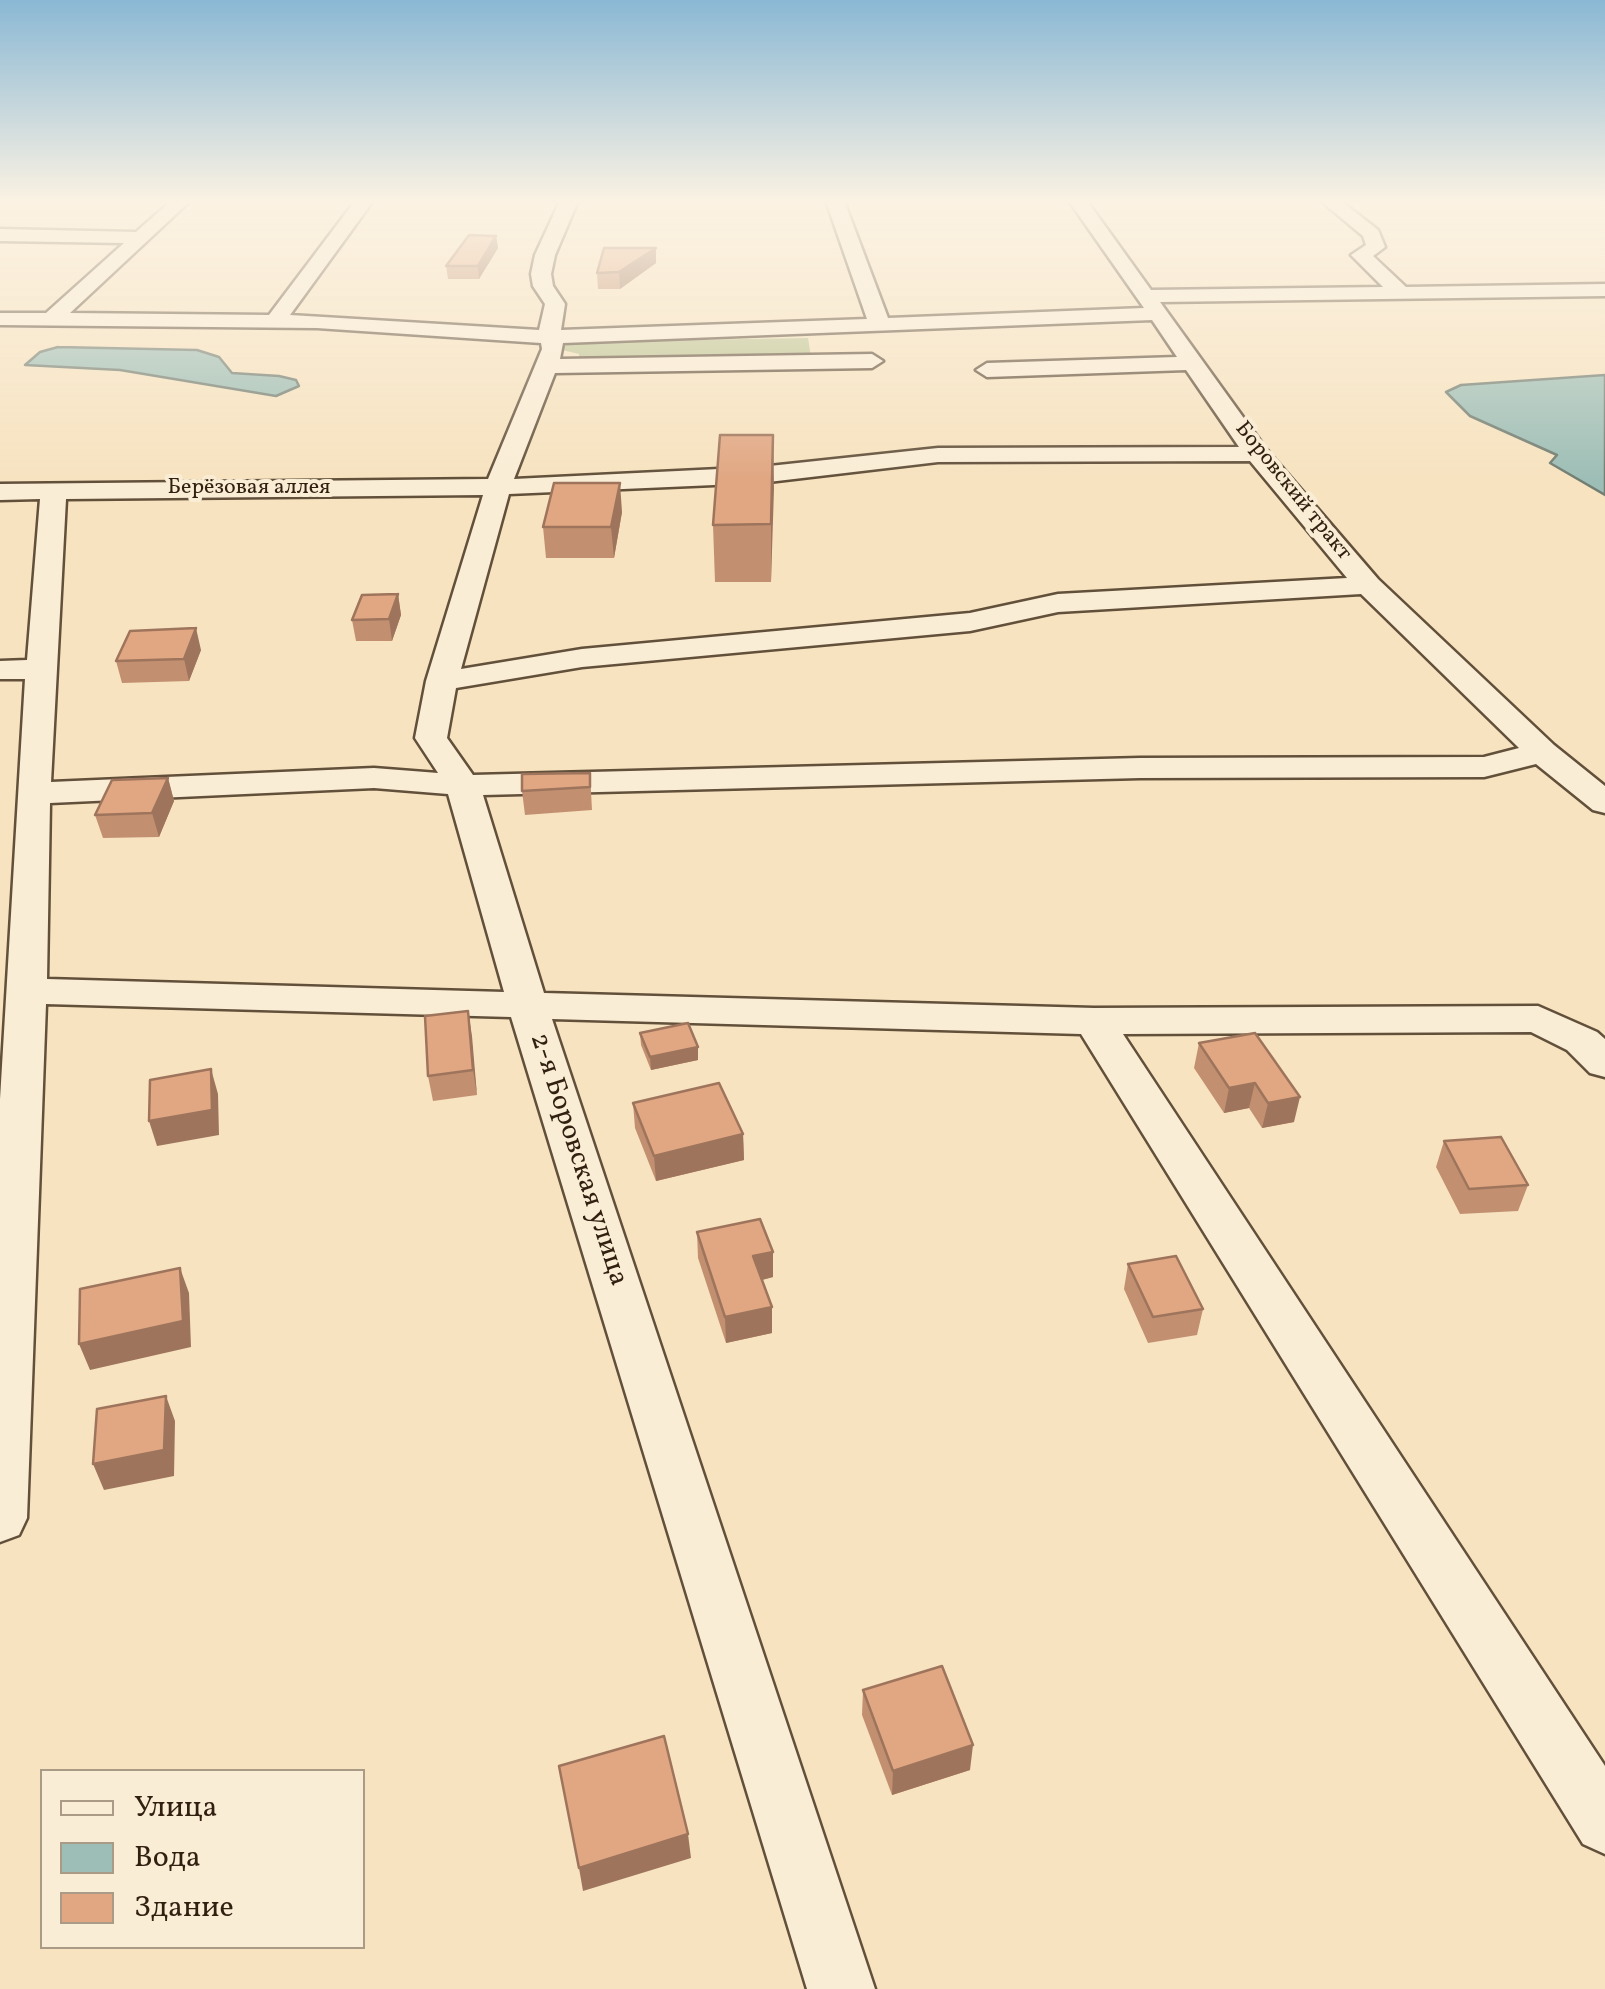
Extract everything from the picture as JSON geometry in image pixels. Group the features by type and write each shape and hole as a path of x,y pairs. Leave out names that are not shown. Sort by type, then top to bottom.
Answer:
{"street":[{"path":"51,320 80,294"},
{"path":"275,321 295,294"},
{"path":"548,294 554,304 550,329 554,337"},
{"path":"869,294 880,325"},
{"name":"Боровский тракт","path":"1144,294 1258,454 1368,584 1542,752 1605,804"},
{"path":"0,319 275,321 554,337 880,325 1349,294"},
{"name":"2-я Боровская улица","path":"554,337 547,366 498,488 442,681 431,738 462,784 528,1006 840,1989"},
{"path":"547,366 872,361"},
{"path":"986,370 1192,363"},
{"name":"Берёзовая аллея","path":"0,492 498,488 760,475 938,455 1258,454"},
{"path":"0,1518 27,991 33,793 54,491"},
{"path":"442,681 582,658 970,622 1058,604 1368,584"},
{"path":"0,670 42,669"},
{"path":"33,793 374,778 462,784 1140,768 1484,766 1542,752"},
{"path":"27,991 1094,1020 1538,1019 1582,1042 1605,1063"},
{"path":"1094,1020 1605,1822"}],"green space":[{"path":"808,338 811,357 579,361 579,354 562,350 566,342"}],"water":[{"path":"58,347 197,350 219,357 232,373 279,376 296,380 299,386 276,396 120,370 25,365 40,352"},
{"path":"1605,375 1605,495 1550,463 1557,455 1470,416 1446,392 1461,385"}],"building":[{"path":"720,435 773,435 771,524 713,525"},
{"path":"554,483 620,483 611,527 543,527"},
{"path":"398,594 389,619 352,620 362,595"},
{"path":"196,628 184,659 116,661 130,631"},
{"path":"590,773 590,787 522,791 522,774"},
{"path":"168,778 152,813 95,815 112,780"},
{"path":"468,1011 473,1070 428,1076 425,1016"},
{"path":"688,1023 698,1047 650,1057 640,1033"},
{"path":"1255,1033 1300,1097 1268,1103 1255,1083 1229,1088 1199,1043"},
{"path":"211,1069 212,1110 149,1121 150,1080"},
{"path":"719,1083 743,1134 654,1156 633,1103"},
{"path":"1501,1137 1528,1185 1469,1189 1444,1141"},
{"path":"760,1219 773,1252 753,1256 772,1307 725,1317 697,1232"},
{"path":"1176,1256 1203,1309 1153,1317 1128,1264"},
{"path":"180,1268 183,1321 79,1344 80,1289"},
{"path":"166,1396 164,1450 93,1464 97,1409"},
{"path":"942,1666 973,1745 893,1771 863,1690"},
{"path":"664,1736 688,1834 579,1868 559,1766"}]}
